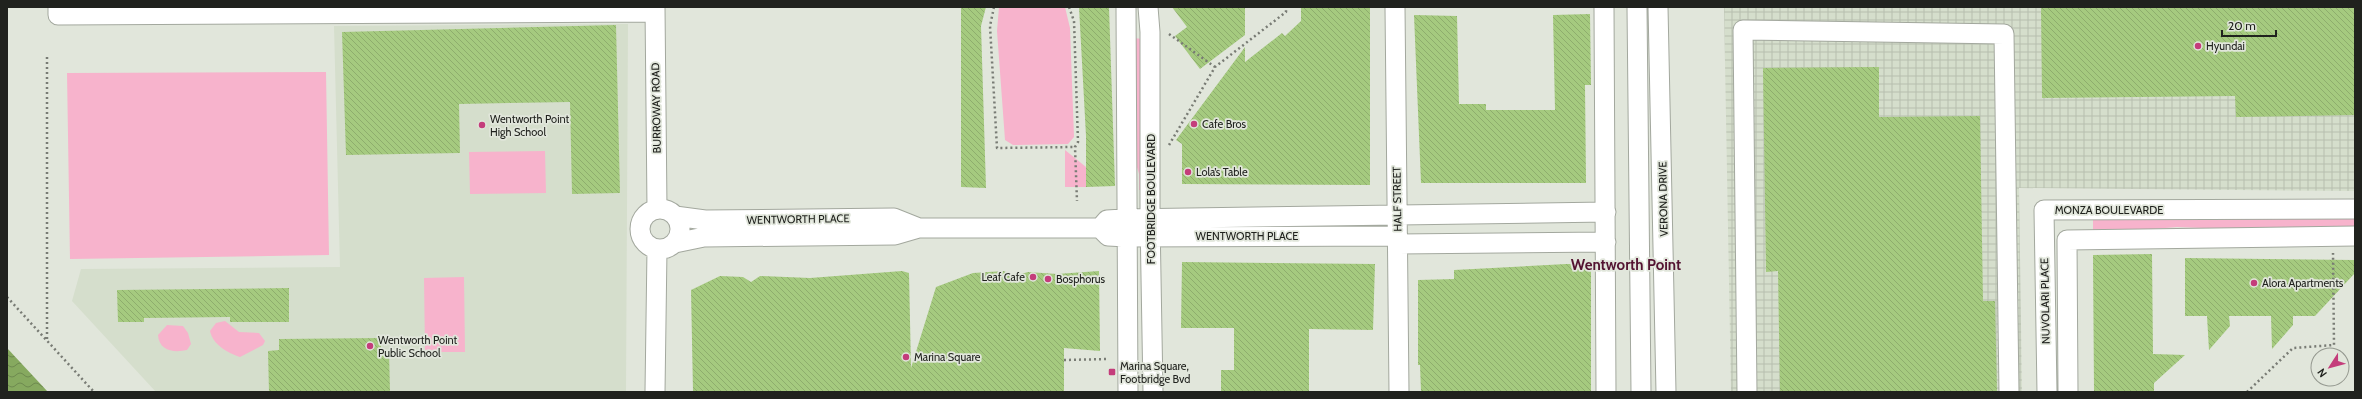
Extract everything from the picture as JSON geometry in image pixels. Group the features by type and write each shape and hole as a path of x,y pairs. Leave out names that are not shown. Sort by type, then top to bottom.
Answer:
{"street":[{"path":"58,7 58,15 655,10"},
{"path":"1126,7 1128,392"},
{"name":"FOOTBRIDGE BOULEVARD","path":"1148,7 1150,32 1150,228 1153,392"},
{"name":"HALF STREET","path":"1395,7 1399,392"},
{"path":"1604,7 1606,392"},
{"path":"1637,7 1641,392"},
{"name":"VERONA DRIVE","path":"1658,7 1666,392"},
{"name":"BURROWAY ROAD","path":"655,10 666,212"},
{"path":"1747,392 1743,30 2004,34 2009,392"},
{"name":"MONZA BOULEVARDE","path":"2044,210 2355,209"},
{"name":"MONZA BOULEVARDE","path":"2044,210 2067,240"},
{"name":"NUVOLARI PLACE","path":"2044,210 2047,392"},
{"path":"666,212 680,229 675,243 663,249 656,249 645,243 640,232 640,225 646,215 666,212"},
{"name":"WENTWORTH PLACE","path":"666,212 705,220 894,218 919,228"},
{"path":"1150,228 1397,216 1606,212"},
{"path":"1640,225 1663,224"},
{"name":"WENTWORTH PLACE","path":"675,243 704,237 895,235 919,228 1100,228 1108,236 1127,228 1150,228 1398,240 1606,242"},
{"path":"2067,240 2355,236"},
{"name":"NUVOLARI PLACE","path":"2067,240 2068,392"},
{"path":"655,392 656,249"}],"path":[{"path":"994,7 990,26 997,148 1075,147"},
{"path":"1069,7 1074,21 1078,142 1075,147 1077,201"},
{"path":"1167,149 1215,67 1286,12 1286,7"},
{"path":"1150,32 1167,32 1215,67"},
{"path":"46,57 47,341"},
{"path":"2247,392 2293,348 2334,345 2333,237"},
{"path":"7,297 94,392"},
{"path":"1064,360 1108,359"}],"shaded area":[{"path":"999,7 1065,7 1070,28 1074,137 1068,144 1013,145 1005,140 997,31"},
{"path":"1724,7 2355,7 2355,191 2019,188 2022,392 1731,392"},
{"path":"628,24 626,392 156,392 72,301 81,269 340,267 334,26"},
{"path":"1133,38 1143,39 1142,190 1139,190 1139,174 1134,157"},
{"path":"326,72 329,255 70,259 67,73"},
{"path":"1065,150 1086,167 1086,187 1065,187"},
{"path":"545,151 546,193 470,194 469,152"},
{"path":"2355,212 2355,234 2177,227 2093,234 2093,215"},
{"path":"464,277 465,352 425,352 424,278"},
{"path":"225,321 239,332 259,333 265,341 263,345 240,357 226,351 214,340 210,331 216,323"},
{"path":"167,325 183,326 188,333 191,344 187,350 172,351 161,345 158,335"}],"water":[{"path":"7,348 48,392 7,392"}],"building":[{"path":"961,7 986,7 981,26 986,188 961,187"},
{"path":"1079,7 1109,7 1115,186 1086,187 1086,136"},
{"path":"1172,7 1245,7 1245,35 1200,69 1175,36 1187,27"},
{"path":"1301,7 1370,7 1370,185 1182,184 1182,144 1176,140 1245,47 1245,62 1282,33 1285,36 1301,21"},
{"name":"Hyundai","path":"2041,7 2355,7 2355,115 2236,117 2235,96 2042,98"},
{"path":"1590,14 1591,85 1585,85 1586,183 1421,183 1414,15 1457,16 1459,104 1486,104 1486,110 1555,110 1553,15"},
{"path":"616,25 620,193 572,194 570,102 459,104 460,153 346,155 342,32"},
{"path":"1879,67 1879,117 1980,116 1983,301 1995,301 1997,392 1780,392 1778,271 1766,272 1763,68"},
{"path":"2152,254 2153,354 2185,355 2154,383 2154,392 2094,392 2093,255"},
{"name":"Alora Apartments","path":"2185,258 2355,260 2355,273 2315,316 2293,316 2293,325 2272,349 2271,316 2229,316 2230,326 2209,350 2207,316 2185,316"},
{"path":"1182,262 1375,264 1373,330 1309,329 1309,392 1221,392 1221,370 1234,370 1234,328 1181,328"},
{"path":"1591,264 1591,392 1421,392 1420,365 1418,365 1418,280 1454,279 1454,270"},
{"path":"902,271 909,273 911,368 936,287 973,273 1004,271 1014,276 1028,272 1057,274 1099,271 1100,351 1064,348 1064,392 693,392 691,290 720,276 743,277 751,282 760,276 810,278"},
{"path":"289,288 289,322 230,322 230,317 144,318 144,322 118,322 117,290"},
{"path":"381,338 381,350 389,350 390,392 269,392 268,351 279,350 279,339"}],"place":[{"name":"Hyundai","path":"2198,46"},
{"name":"Cafe Bros","path":"1194,124"},
{"name":"Wentworth Point High School","path":"482,125"},
{"name":"Lola’s Table","path":"1188,172"},
{"name":"Leaf Cafe","path":"1033,277"},
{"name":"Bosphorus","path":"1048,279"},
{"name":"Alora Apartments","path":"2254,283"},
{"name":"Wentworth Point Public School","path":"370,346"},
{"name":"Marina Square","path":"906,357"},
{"name":"Marina Square, Footbridge Bvd","path":"1112,372"}],"district":[{"name":"Wentworth Point","path":"1626,265"}]}
